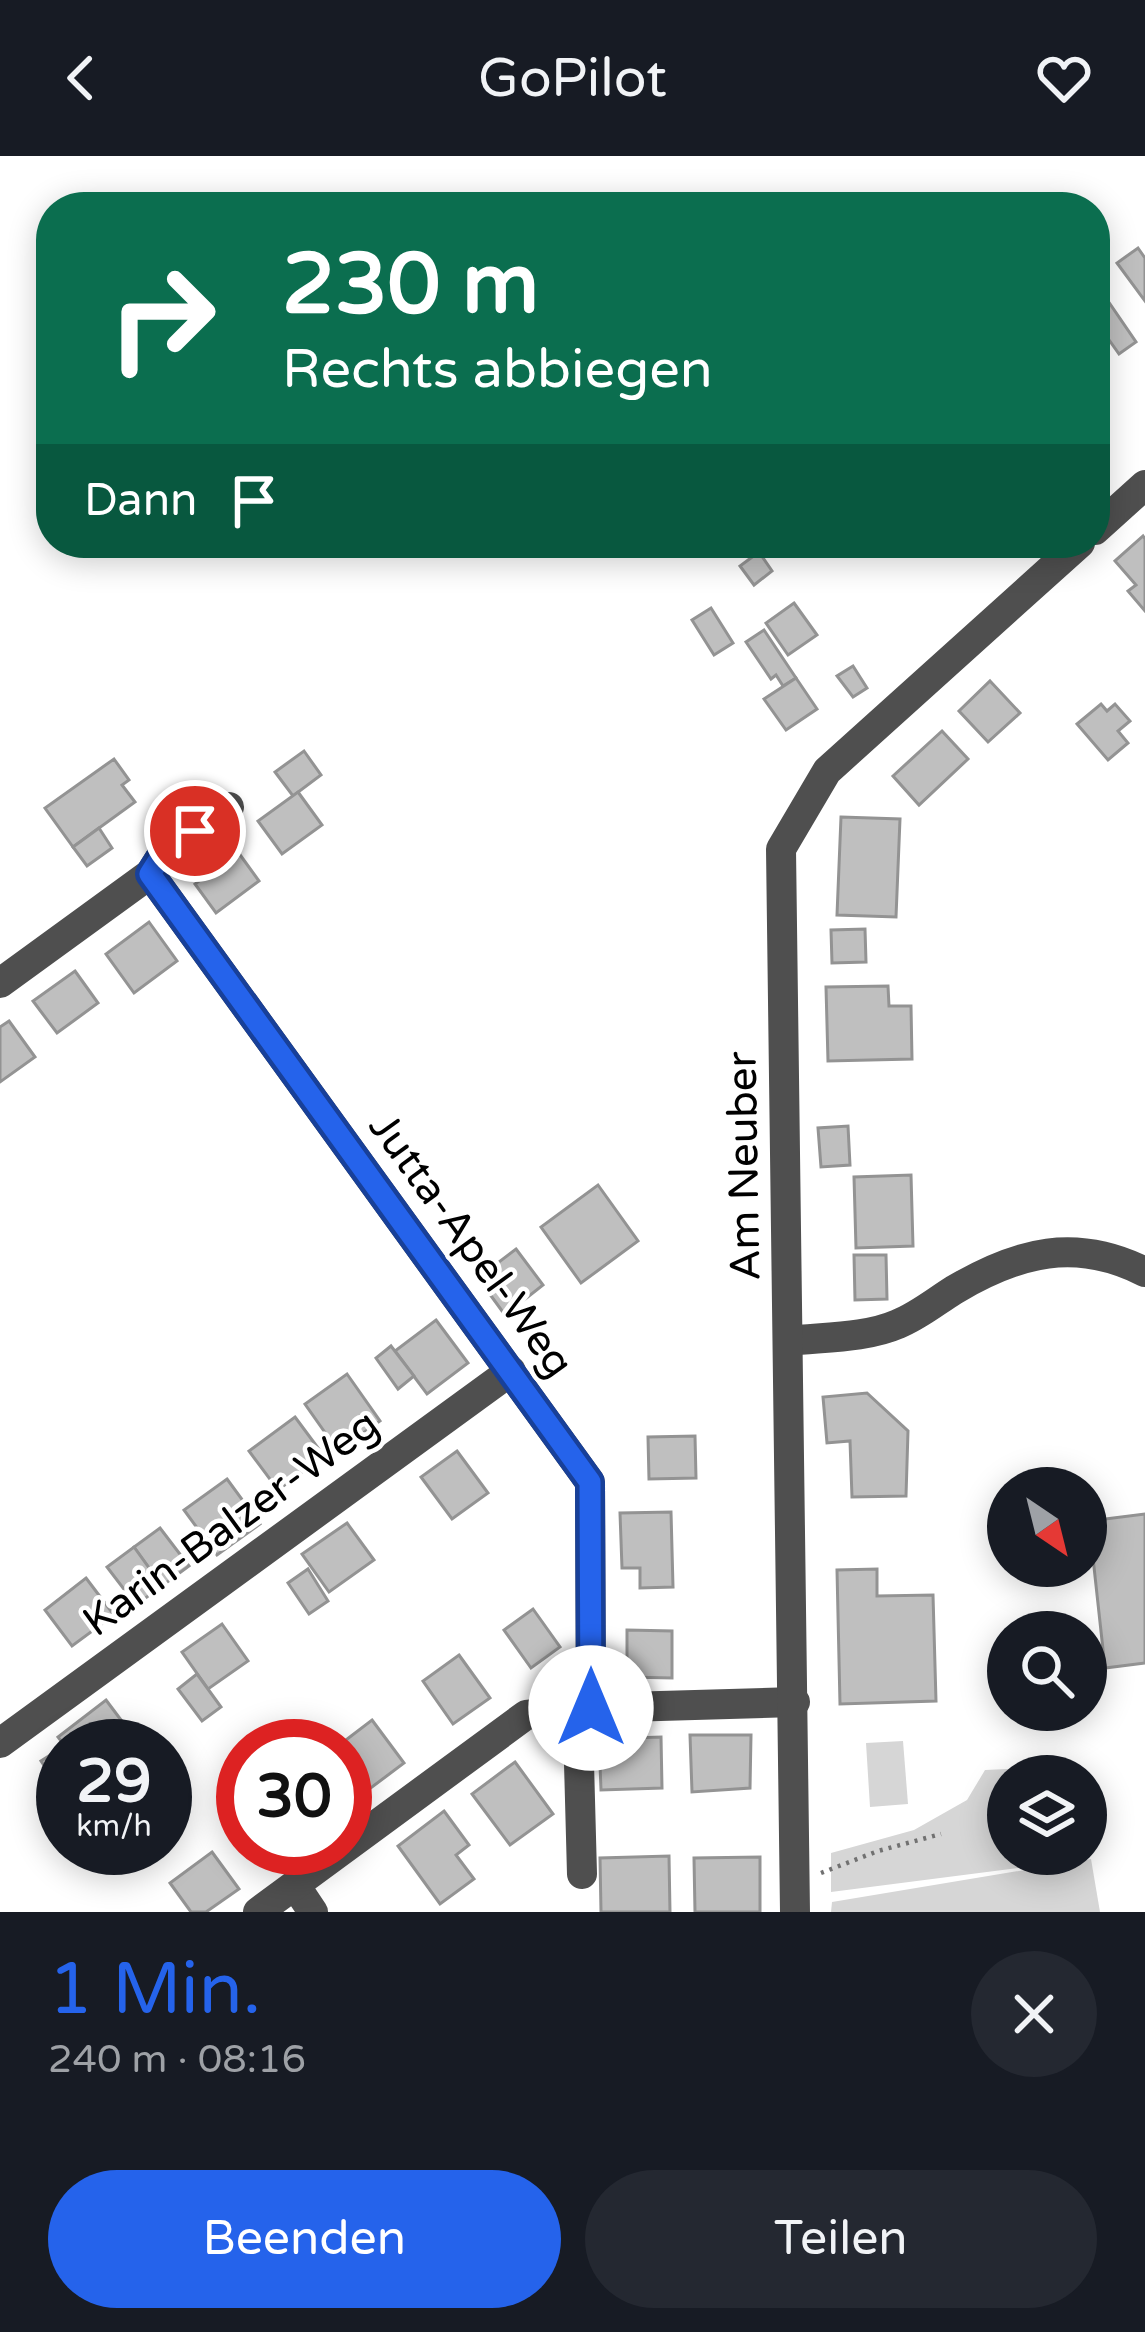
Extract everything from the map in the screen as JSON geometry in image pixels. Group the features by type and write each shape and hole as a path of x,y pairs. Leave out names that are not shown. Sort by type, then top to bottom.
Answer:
{"street":[{"path":"1110,516 1145,485"},
{"name":"Am Neuber","path":"795,1912 782,850 827,770 1063,558"},
{"path":"0,983 150,874 162,855 229,807"},
{"name":"Jutta-Apel-Weg","path":"150,874 590,1482 591,1708 578,1726 582,1874"},
{"path":"789,1341 900,1324 987,1272 1042,1254 1093,1251 1145,1272"},
{"name":"Karin-Balzer-Weg","path":"0,1743 511,1371"},
{"path":"259,1912 526,1715 591,1708 795,1702"},
{"path":"295,1886 314,1912"}],"path":[{"path":"795,1874 826,1873 878,1851 941,1834"}],"shaded area":[{"path":"903,1741 908,1804 870,1807 866,1743"},
{"path":"985,1770 987,1872 831,1892 831,1853 914,1830 967,1800"},
{"path":"995,1875 1094,1875 1100,1912 831,1912 832,1902"}],"building":[{"path":"1138,248 1145,258 1145,301 1117,263"},
{"path":"1110,304 1136,342 1119,354 1110,341"},
{"path":"1143,536 1145,611 1128,591 1136,585 1115,561"},
{"path":"751,558 763,558 772,571 754,585 740,566"},
{"path":"794,603 817,635 788,655 766,623"},
{"path":"711,608 733,643 714,655 692,620"},
{"path":"764,630 796,678 783,686 776,675 771,679 746,642"},
{"path":"853,666 867,688 853,697 837,676"},
{"path":"796,678 817,709 786,730 764,699"},
{"path":"990,681 1020,713 988,742 959,711"},
{"path":"1101,704 1107,711 1115,704 1130,721 1118,731 1128,743 1108,760 1077,724"},
{"path":"942,731 968,759 919,805 893,776"},
{"path":"304,751 321,775 293,796 275,772"},
{"path":"114,759 129,780 122,785 135,802 73,847 45,808"},
{"path":"298,792 322,825 282,854 258,821"},
{"path":"841,817 900,819 896,917 837,915"},
{"path":"99,828 112,848 87,866 73,847"},
{"path":"238,852 259,881 216,913 195,884"},
{"path":"149,922 177,961 134,993 106,954"},
{"path":"865,929 866,962 832,963 831,930"},
{"path":"75,971 98,1003 57,1033 33,1001"},
{"path":"888,986 889,1006 911,1006 912,1059 828,1061 826,987"},
{"path":"9,1021 35,1057 0,1082 0,1027"},
{"path":"848,1126 850,1165 821,1167 818,1128"},
{"path":"911,1175 913,1246 856,1248 854,1177"},
{"path":"598,1185 638,1241 581,1283 541,1227"},
{"path":"516,1249 543,1285 505,1315 478,1278"},
{"path":"854,1255 886,1255 887,1299 855,1300"},
{"path":"436,1320 468,1363 427,1394 395,1351"},
{"path":"391,1346 414,1376 398,1389 376,1358"},
{"path":"347,1374 380,1421 338,1451 305,1404"},
{"path":"867,1393 908,1431 906,1496 852,1497 850,1441 827,1443 823,1397"},
{"path":"295,1417 324,1456 278,1490 249,1451"},
{"path":"695,1436 696,1478 649,1479 648,1437"},
{"path":"457,1451 488,1493 452,1519 421,1477"},
{"path":"227,1479 260,1524 217,1555 184,1510"},
{"path":"671,1512 673,1587 640,1588 640,1568 622,1568 620,1513"},
{"path":"1145,1514 1145,1663 1107,1668 1107,1611 1099,1611 1096,1587 1107,1587 1107,1519"},
{"path":"347,1523 374,1560 329,1592 302,1554"},
{"path":"160,1528 189,1566 162,1586 134,1547"},
{"path":"134,1547 162,1586 136,1605 107,1567"},
{"path":"308,1569 328,1601 309,1614 288,1583"},
{"path":"877,1569 877,1596 933,1595 936,1701 840,1704 837,1570"},
{"path":"86,1578 114,1615 72,1646 45,1610"},
{"path":"533,1609 560,1647 531,1668 504,1630"},
{"path":"222,1624 248,1661 208,1689 182,1652"},
{"path":"627,1630 672,1631 672,1678 627,1677"},
{"path":"459,1655 490,1698 453,1724 423,1681"},
{"path":"197,1674 221,1707 202,1721 178,1689"},
{"path":"106,1700 120,1719 81,1719"},
{"path":"372,1720 404,1763 372,1787"},
{"path":"690,1735 751,1735 750,1788 692,1792"},
{"path":"661,1737 662,1788 601,1790 599,1739"},
{"path":"515,1762 553,1814 510,1845 472,1794"},
{"path":"444,1811 469,1845 456,1855 474,1879 440,1904 398,1846"},
{"path":"212,1852 216,1875 229,1875 239,1889 206,1912 191,1912 170,1883 181,1875 192,1875 192,1867"},
{"path":"669,1856 670,1912 601,1912 600,1858"},
{"path":"760,1857 760,1912 695,1912 694,1858"}],"route":[{"path":"195,831 162,855 150,874 590,1482 591,1708"}]}
